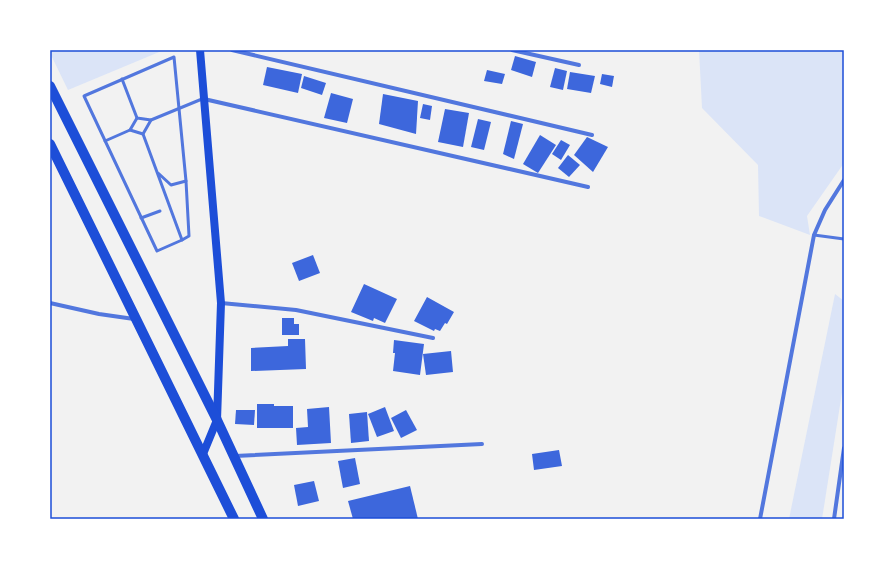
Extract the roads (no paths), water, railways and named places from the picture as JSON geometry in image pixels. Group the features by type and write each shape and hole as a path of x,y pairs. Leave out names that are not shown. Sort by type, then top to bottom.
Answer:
{"main road":[{"path":"200,50 220,302 217,420 203,454"},
{"path":"50,86 217,420 264,519"},
{"path":"50,144 234,519"}],"street":[{"path":"232,50 592,135"},
{"path":"512,50 578,65"},
{"path":"204,99 588,187"},
{"path":"760,519 814,235 825,210 844,180"},
{"path":"220,302 296,310 432,338"},
{"path":"50,303 99,314 136,319"},
{"path":"233,456 482,444"},
{"path":"834,519 844,448"}],"lane":[{"path":"174,57 186,181 189,236 157,252 84,96 122,79 174,57"},
{"path":"122,79 138,118"},
{"path":"138,118 151,120 204,99"},
{"path":"105,141 130,130 138,118"},
{"path":"143,134 151,120"},
{"path":"130,130 143,134"},
{"path":"143,134 182,240"},
{"path":"158,173 171,185 186,181"},
{"path":"141,218 160,211"},
{"path":"814,235 844,239"}]}
